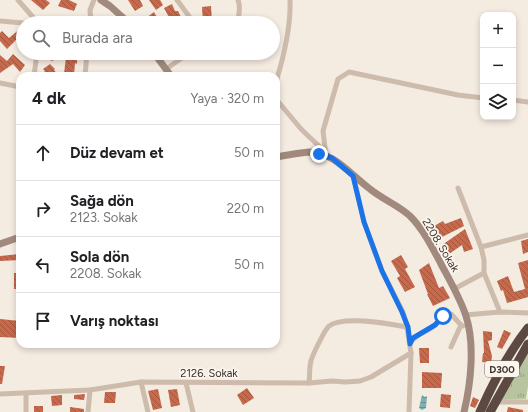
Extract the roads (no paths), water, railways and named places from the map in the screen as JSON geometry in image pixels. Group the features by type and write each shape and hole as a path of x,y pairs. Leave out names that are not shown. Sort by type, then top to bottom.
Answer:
{"highway":[{"name":"D300","path":"480,412 512,351 528,328"},
{"name":"D300","path":"490,412 528,344"}],"street":[{"path":"18,0 32,16"},
{"path":"90,16 90,10 94,0"},
{"path":"100,0 122,16"},
{"path":"177,0 189,16"},
{"path":"279,72 290,10 290,0"},
{"path":"238,16 239,2"},
{"path":"0,21 16,22"},
{"path":"35,72 36,60"},
{"path":"85,72 86,60"},
{"path":"160,60 168,72"},
{"path":"166,68 178,60"},
{"path":"326,156 323,131 338,79 349,72 458,95 480,98"},
{"path":"0,83 16,86"},
{"path":"516,100 528,102"},
{"path":"280,104 301,129 323,150 326,156"},
{"name":"2208. Sokak","path":"280,156 310,152 326,156 338,162 353,176 413,219 424,234 454,289 465,315 465,326 470,347 470,379 464,412"},
{"path":"353,176 364,222 382,271 408,327 411,353 409,412"},
{"path":"458,188 481,247 484,260 484,273 500,312"},
{"path":"481,247 528,235"},
{"path":"0,244 16,238"},
{"path":"454,289 484,273"},
{"path":"465,315 500,312 528,313"},
{"path":"410,344 413,338 435,325 443,316 451,314 465,326 451,347"},
{"path":"309,383 311,361 314,353 327,327 334,323 345,321 371,321 408,327"},
{"name":"2126. Sokak","path":"0,394 90,390 141,382 309,383 360,381 371,377 411,353"},
{"path":"141,382 148,412"},
{"path":"186,383 193,412"},
{"path":"88,412 90,390"},
{"path":"26,394 26,412"},
{"path":"495,402 528,402"}],"water":[{"path":"422,395 425,397 427,396 426,408 422,410 419,408"}]}
